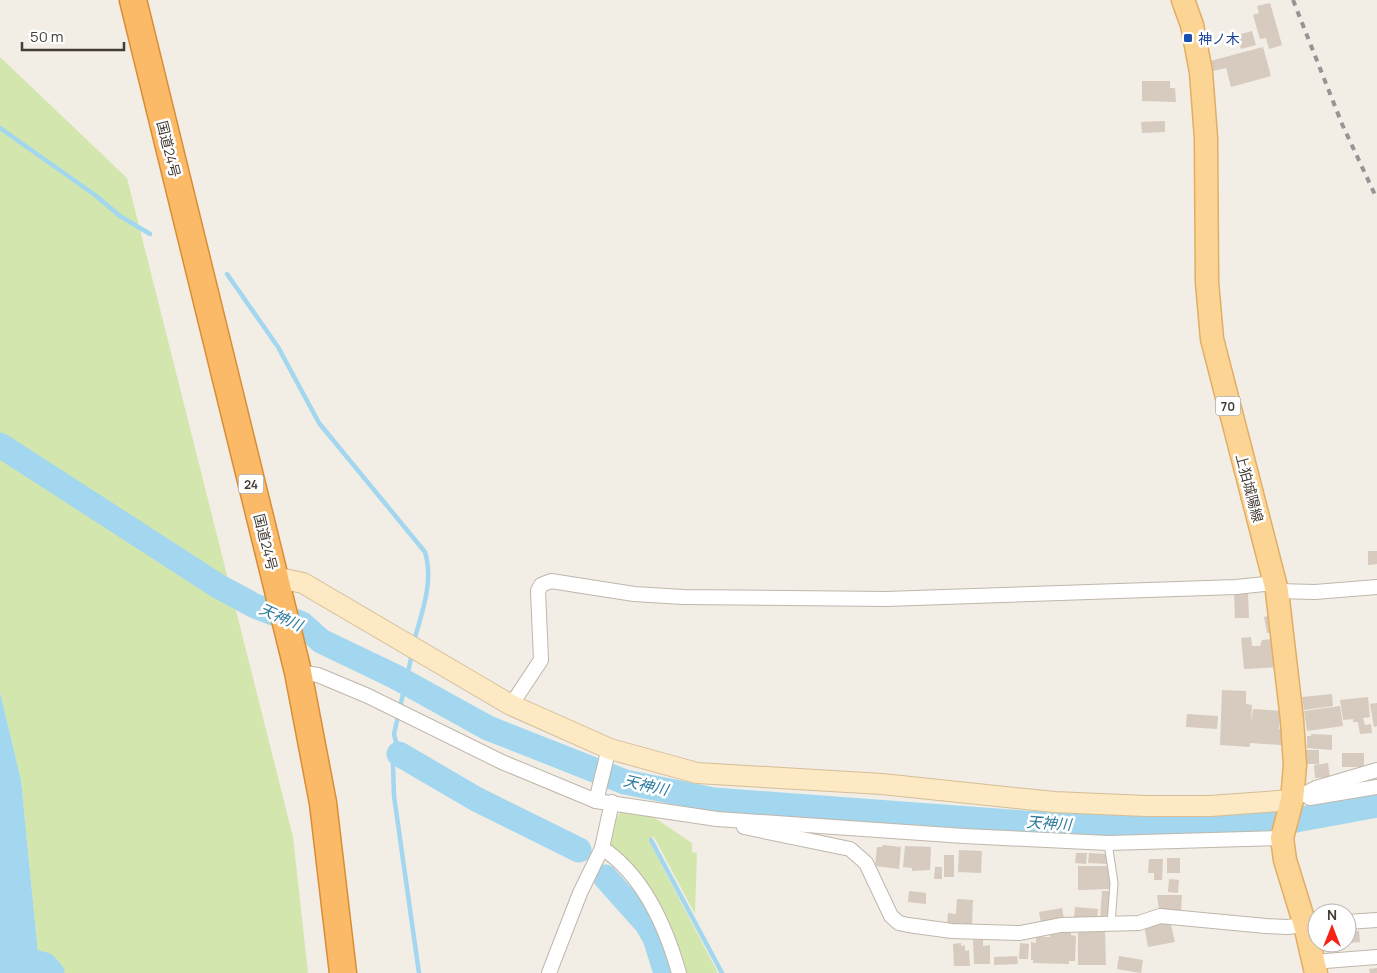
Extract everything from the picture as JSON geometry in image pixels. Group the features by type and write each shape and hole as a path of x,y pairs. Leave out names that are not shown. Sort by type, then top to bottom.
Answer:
{"highway":[{"name":"国道24号","path":"133,0 298,672 323,803 343,973"}],"main road":[{"name":"上狛城陽線","path":"1184,0 1192,25 1201,72 1206,138 1207,282 1212,339 1276,587 1292,720 1295,765 1291,805 1283,835 1285,860 1307,914"},
{"name":"上狛城陽線","path":"1313,953 1314,967"}],"street":[{"path":"275,577 303,583 511,705 608,753 696,773 882,784 1054,802 1165,806 1291,805 1377,787"},
{"path":"511,705 541,660 538,591 541,585 551,581 634,594 683,598 886,599 1236,587 1276,587 1315,592 1377,587"},
{"path":"298,672 318,675 368,696 502,762 596,798 612,802 717,819 1108,843 1283,835"},
{"path":"596,798 608,753"},
{"path":"1291,805 1316,788 1377,770"},
{"path":"548,973 580,893 602,848 612,802"},
{"path":"717,819 735,825 850,849 866,863 891,916 899,923 952,931 1020,933 1061,925 1139,923 1160,916 1266,926 1307,924"},
{"path":"602,848 612,855 642,888 658,916 679,973"},
{"path":"1357,921 1377,920"},
{"path":"1314,967 1377,957"}],"lane":[{"path":"1108,843 1114,884 1111,924"}],"green space":[{"path":"0,57 127,178 293,837 308,973 40,973 21,780 0,692"},
{"path":"625,809 649,814 692,843 692,852 697,853 695,914 654,837 648,839 718,973 684,973 670,925 652,892 610,843 613,824 618,815"}],"water":[{"path":"0,692 21,780 40,973 0,973"}],"building":[{"path":"1270,3 1282,45 1269,49 1266,38 1260,39 1253,15 1259,13 1257,6"},
{"path":"1252,31 1256,45 1241,49 1237,35"},
{"path":"1263,47 1271,76 1231,87 1226,68 1213,71 1210,61"},
{"path":"1142,81 1170,81 1170,88 1175,88 1176,102 1142,101"},
{"path":"1165,121 1165,132 1142,133 1141,122"},
{"path":"1368,551 1377,551 1377,564 1368,565"},
{"path":"1234,593 1248,593 1249,618 1235,618"},
{"path":"1273,615 1276,632 1267,633 1264,617"},
{"path":"1251,637 1252,646 1260,646 1262,640 1272,639 1279,667 1244,669 1241,638"},
{"path":"1222,690 1246,691 1246,704 1252,705 1251,724 1253,709 1281,711 1279,729 1284,729 1282,745 1250,743 1250,747 1220,745"},
{"path":"1332,694 1333,706 1304,710 1302,697"},
{"path":"1368,697 1370,717 1363,718 1365,725 1371,724 1372,733 1360,734 1358,722 1353,722 1353,719 1343,720 1340,700"},
{"path":"1377,703 1377,726 1374,727 1370,704"},
{"path":"1340,706 1343,726 1307,731 1304,711"},
{"path":"1187,714 1218,716 1217,729 1186,727"},
{"path":"1311,734 1332,735 1332,750 1307,748 1307,736 1311,736"},
{"path":"1305,750 1319,750 1319,764 1305,764"},
{"path":"1342,753 1364,753 1364,767 1342,767"},
{"path":"1328,763 1330,777 1315,778 1314,765"},
{"path":"883,845 901,847 899,869 875,866 877,847 882,847"},
{"path":"905,846 931,847 930,870 912,871 912,868 903,867"},
{"path":"959,850 982,851 981,873 958,872"},
{"path":"1076,853 1087,853 1086,864 1075,863"},
{"path":"1089,853 1107,854 1107,864 1088,863"},
{"path":"944,855 954,855 954,877 944,877"},
{"path":"1167,858 1180,858 1180,873 1167,873"},
{"path":"1149,859 1163,859 1162,880 1154,880 1154,873 1148,873"},
{"path":"1078,866 1109,866 1110,889 1078,890"},
{"path":"935,867 942,867 942,879 934,879"},
{"path":"1169,879 1179,880 1178,893 1168,892"},
{"path":"909,891 926,893 926,904 908,902"},
{"path":"1102,891 1110,891 1110,919 1100,919"},
{"path":"1157,895 1182,895 1181,911 1159,910"},
{"path":"957,899 973,900 972,926 947,924 948,913 956,914"},
{"path":"1075,907 1098,909 1097,920 1074,918"},
{"path":"1062,908 1064,919 1041,923 1039,912"},
{"path":"1170,921 1175,942 1148,947 1144,925"},
{"path":"1059,931 1071,931 1071,935 1076,936 1075,961 1069,961 1069,964 1033,963 1033,960 1031,960 1031,942 1036,943 1036,937 1050,937 1050,934 1059,934"},
{"path":"1105,931 1106,965 1078,965 1078,932"},
{"path":"1357,931 1359,931 1360,942 1357,942"},
{"path":"973,940 983,940 983,946 990,945 990,964 974,964"},
{"path":"961,943 961,946 965,945 965,951 969,950 970,966 954,966 953,944"},
{"path":"1020,943 1029,944 1028,959 1019,959"},
{"path":"1017,956 1018,964 994,965 994,957"},
{"path":"1119,956 1143,960 1141,973 1117,969"},
{"path":"1377,968 1377,973 1370,973 1369,969"}],"waterway":[{"path":"0,128 95,195 120,216 150,234"},
{"path":"227,274 278,347 319,423 425,552 428,586 414,641"},
{"name":"天神川","path":"0,445 218,586 255,606 302,624 321,641 394,676 488,728 625,782 714,800 1024,823 1128,828 1296,820 1377,805"},
{"path":"412,654 394,734 399,754 393,765 394,796 419,973"},
{"path":"399,754 476,799 579,850"},
{"name":"天神川","path":"625,782 630,787"},
{"path":"651,840 722,973"},
{"path":"605,877 647,924 655,938 666,973"},
{"path":"0,952 45,965 52,973"}],"railway":[{"path":"1293,0 1342,124 1377,199"}],"place":[{"name":"神ノ木","path":"1188,38"}]}
